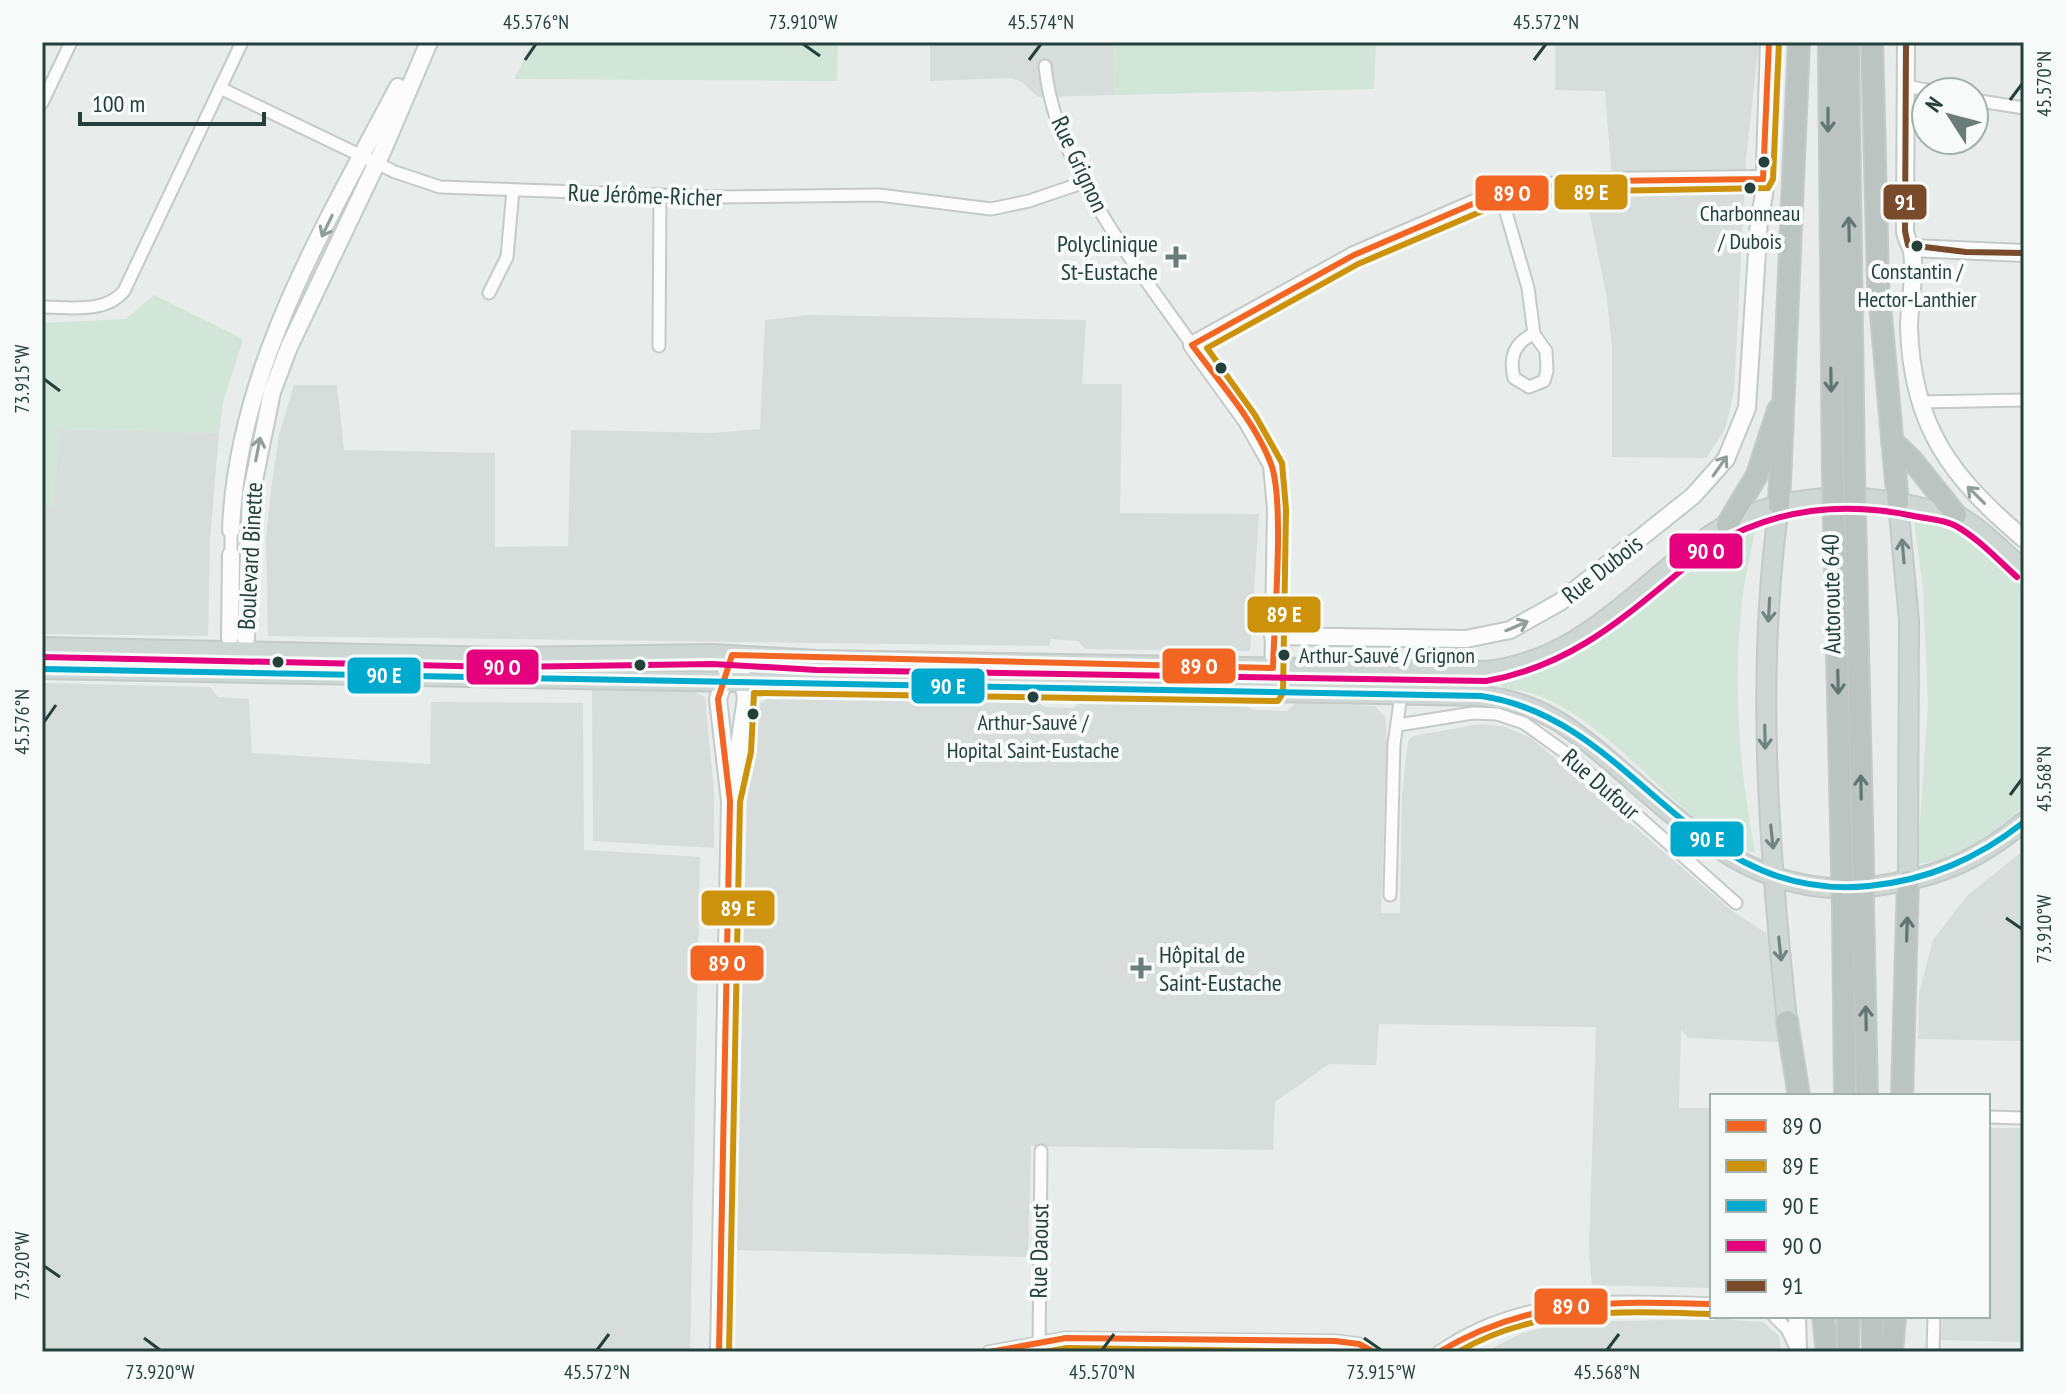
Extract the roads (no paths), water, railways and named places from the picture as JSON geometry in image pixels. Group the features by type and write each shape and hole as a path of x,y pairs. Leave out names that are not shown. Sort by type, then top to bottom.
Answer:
{"highway":[{"path":"1779,505 1799,42"},
{"name":"Autoroute 640","path":"1829,42 1853,866 1845,1094"},
{"name":"Autoroute 640","path":"1844,475 1848,42"},
{"path":"1872,42 1874,210 1881,343 1898,503"},
{"path":"1727,525 1761,465 1785,387"},
{"path":"1892,441 1912,460 1956,515"},
{"path":"1902,1094 1908,881"},
{"name":"Autoroute 640","path":"1853,910 1867,1094"},
{"path":"1787,1021 1799,1094"},
{"path":"1823,1318 1827,1352"},
{"path":"1848,1318 1848,1352"},
{"path":"1872,1318 1873,1352"},
{"path":"1892,1352 1895,1318"}],"main road":[{"path":"42,647 238,645 501,657 735,656 1461,672 1495,670 1532,661 1594,629 1727,525 1779,505 1839,496 1898,503 1956,515 2024,570"},
{"path":"1898,503 1909,620 1908,881"},
{"path":"1779,505 1771,571 1765,706 1773,877 1787,1021"},
{"path":"42,669 1500,698 1544,711 1574,730 1706,842 1773,877 1829,889 1926,879 1977,855 2024,822"}],"street":[{"path":"42,103 71,42"},
{"path":"42,307 100,306 112,302 124,291 242,42"},
{"name":"Boulevard Binette","path":"238,673 231,530 239,454 259,377 360,155 419,42"},
{"name":"Boulevard Binette","path":"238,645 251,495 268,406 289,347 376,164 429,42"},
{"name":"Rue Dubois","path":"1273,636 1466,639 1510,630 1560,602 1701,489 1730,452 1747,408 1769,42"},
{"path":"1906,42 1905,231 1911,248 1911,367 1936,444 1957,475 2024,539"},
{"name":"Rue Grignon","path":"1045,66 1052,102 1085,182 1114,234 1247,421 1272,465 1276,509 1273,693"},
{"path":"1906,86 1910,87"},
{"name":"Rue Jérôme-Richer","path":"220,88 376,164 430,185 660,196 879,195 991,209 1029,201 1085,182"},
{"path":"1990,103 2024,108"},
{"path":"1192,345 1368,248 1439,216 1501,195 1539,187 1603,181 1763,179"},
{"path":"489,293 507,257 513,190"},
{"path":"1501,195 1528,288 1534,334 1546,351 1547,371 1540,384 1529,387 1514,378 1512,357 1520,342 1534,334"},
{"path":"659,346 660,196"},
{"path":"1911,248 2024,253"},
{"path":"1920,402 2024,400"},
{"path":"719,1352 730,801 718,705 721,683 735,656"},
{"path":"730,801 741,751 744,683 735,656"},
{"path":"1390,895 1394,744 1401,695"},
{"name":"Rue Dufour","path":"1398,725 1473,713 1497,714 1524,723 1570,756 1736,903"},
{"path":"1787,1021 1788,1094"},
{"path":"1990,1117 2024,1118"},
{"name":"Rue Daoust","path":"1038,1348 1041,1151"},
{"path":"1439,1352 1489,1323 1550,1305 1601,1301 1710,1304"},
{"path":"1776,1318 1787,1329 1798,1352"},
{"path":"1797,1318 1798,1352"},
{"path":"1933,1352 1934,1318"},
{"path":"989,1352 1038,1348 1066,1338 1335,1341 1359,1344 1374,1352"}],"place":[{"name":"Charbonneau / Dubois","path":"1750,188"},
{"name":"Constantin / Hector-Lanthier","path":"1917,246"},
{"name":"Polyclinique St-Eustache","path":"1176,257"},
{"name":"Arthur-Sauvé / Grignon","path":"1284,655"},
{"name":"Arthur-Sauvé / Hopital Saint-Eustache","path":"1033,697"},
{"name":"Hôpital de Saint-Eustache","path":"1141,968"}]}
